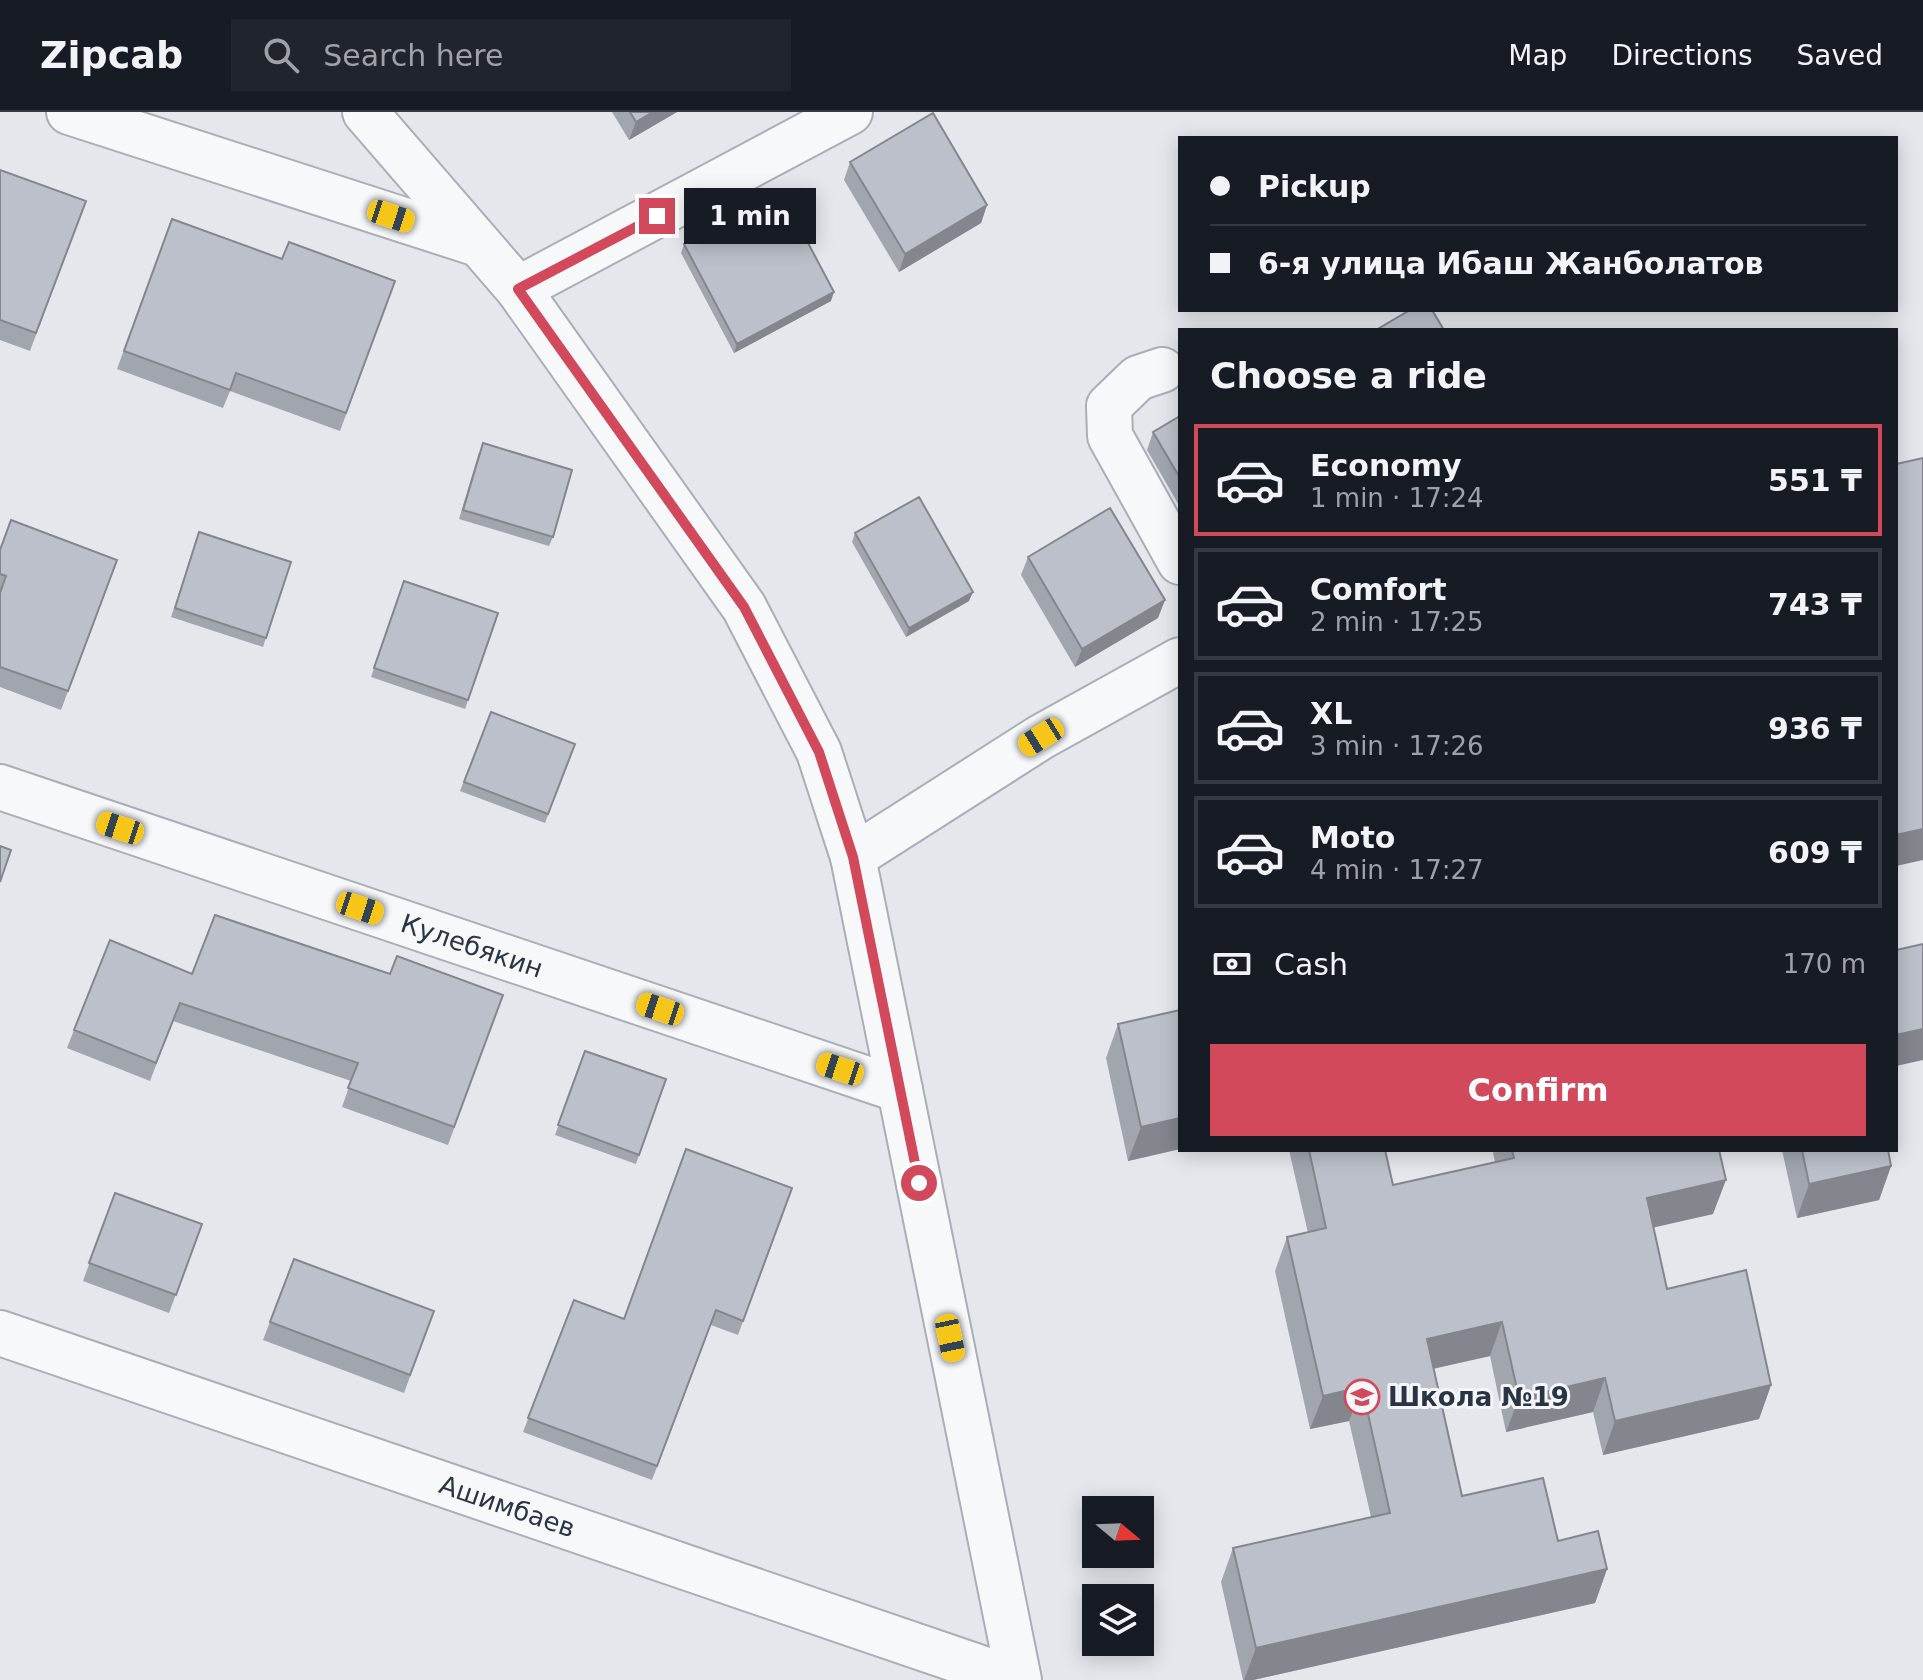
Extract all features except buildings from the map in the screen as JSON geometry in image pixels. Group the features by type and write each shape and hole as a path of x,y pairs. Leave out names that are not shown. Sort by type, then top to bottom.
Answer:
{"street":[{"path":"69,112 479,244"},
{"path":"365,112 518,289 744,607 819,752 853,857 1018,1680"},
{"path":"518,289 850,112"},
{"path":"1162,370 1138,378 1109,406 1110,436 1178,558"},
{"path":"853,857 1041,737 1178,661"},
{"name":"Кулебякин","path":"0,787 900,1090"},
{"name":"Ашимбаев","path":"0,1333 1018,1680"}],"place":[{"name":"Школа №19","path":"1362,1397"}],"route":[{"path":"657,216 518,289 744,607 819,752 853,857 919,1183"}]}
